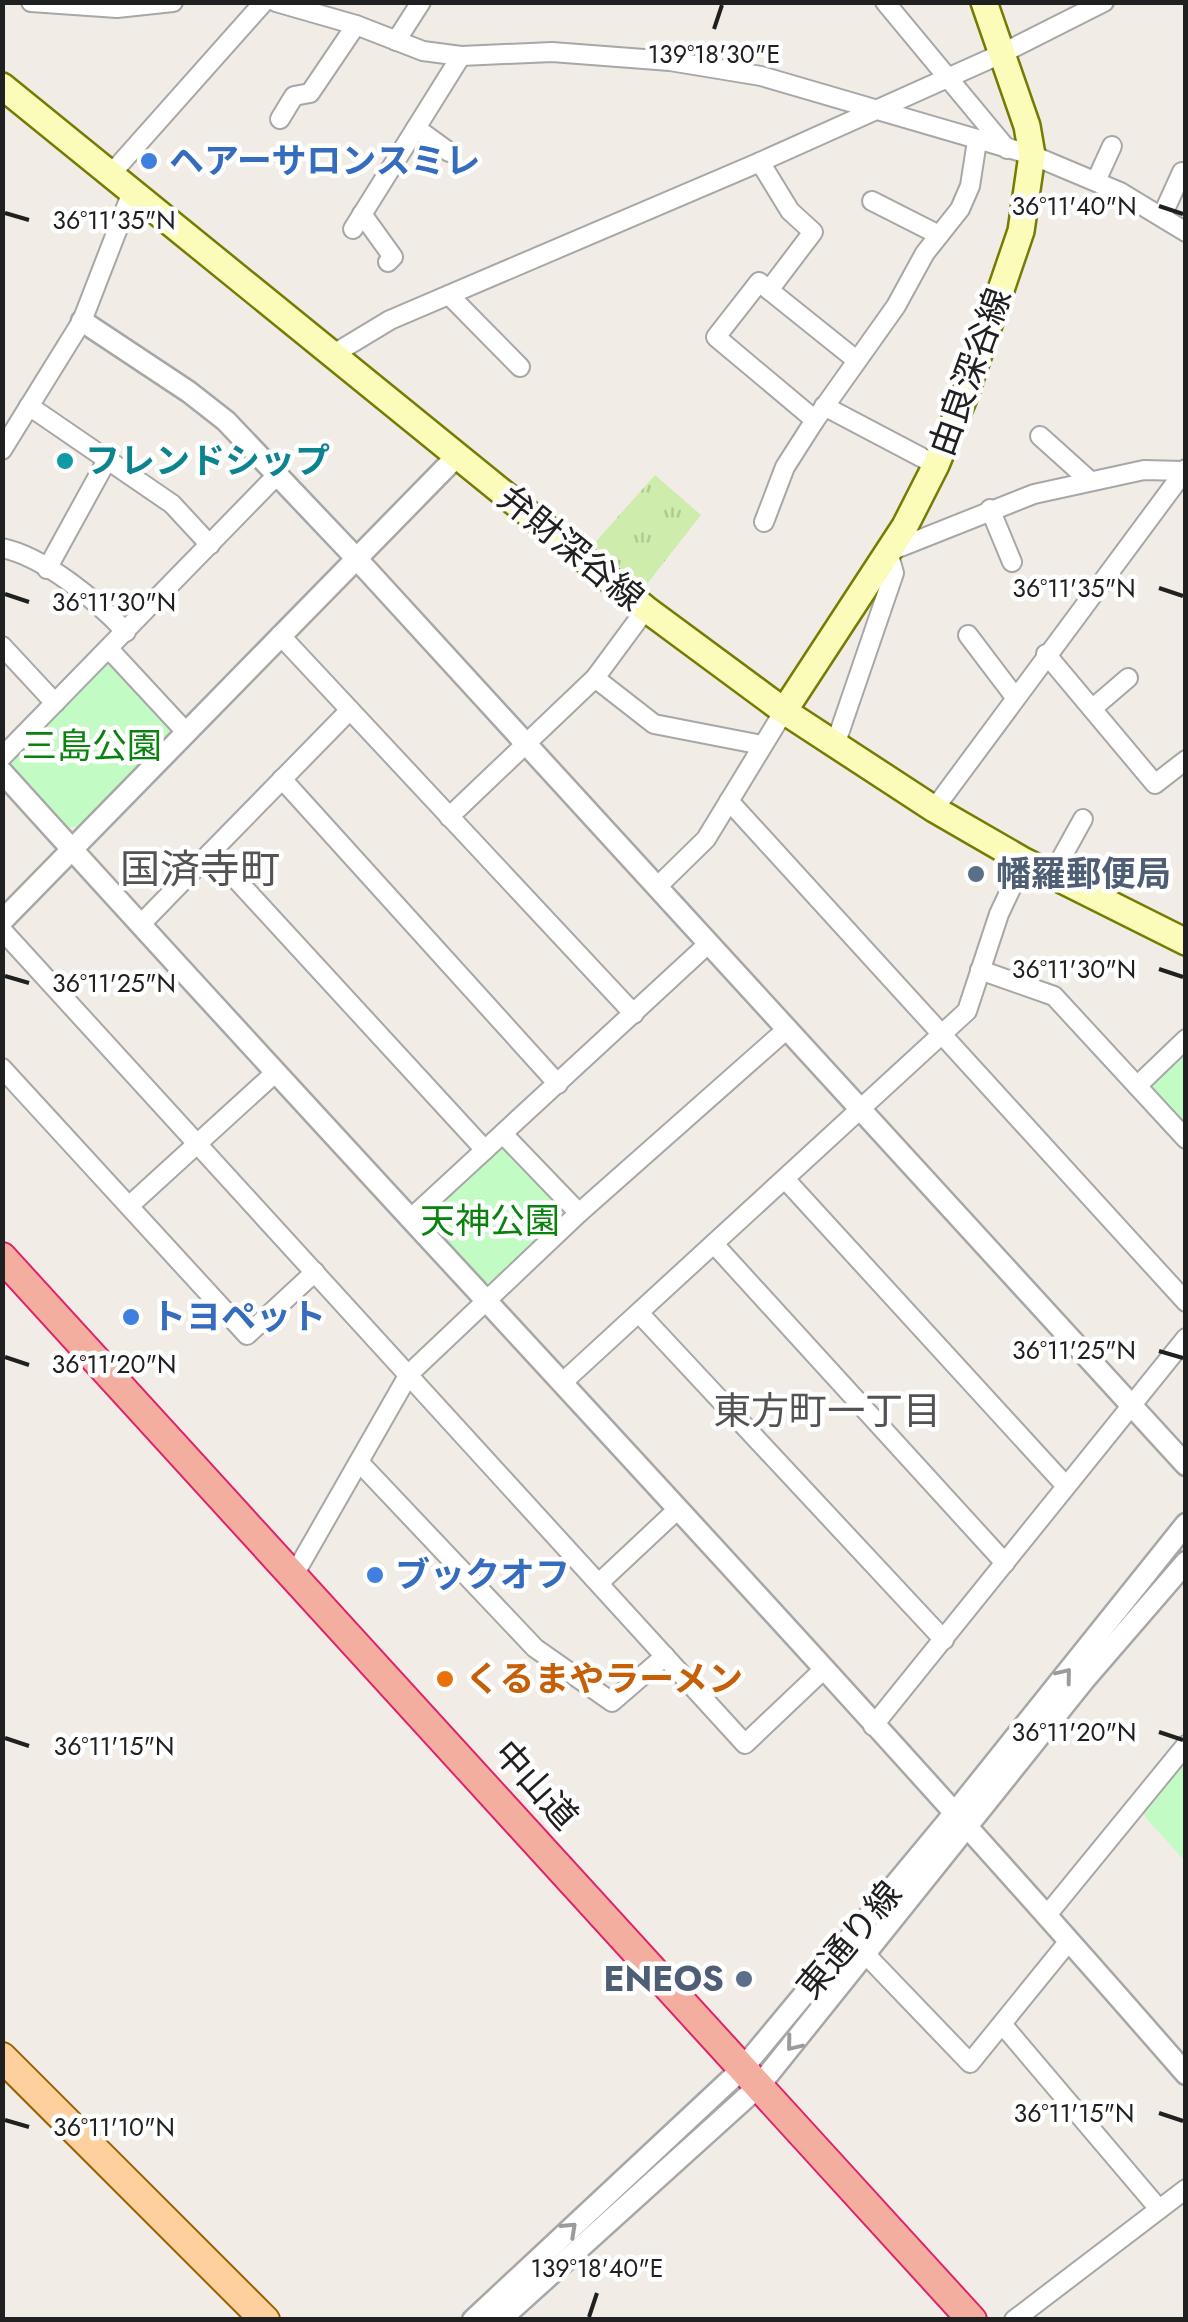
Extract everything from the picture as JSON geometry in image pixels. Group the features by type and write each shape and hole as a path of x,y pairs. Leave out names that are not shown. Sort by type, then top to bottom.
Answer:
{"highway":[{"name":"中山道","path":"2,1257 972,2320"}],"main road":[{"name":"由良深谷線","path":"784,710 888,552 936,465 964,398 1021,230 1032,156 1027,126 984,2"},
{"name":"弁財深谷線","path":"2,86 646,609 784,710 934,809 1024,861 1186,942"},
{"path":"2,2057 265,2320"}],"street":[{"path":"31,2 118,8 174,2"},
{"path":"111,174 264,2"},
{"path":"276,2 356,25 423,51 461,56 544,52 716,67 810,89 1032,156 1096,181 1186,232"},
{"path":"396,41 421,2"},
{"path":"885,2 1007,149"},
{"path":"332,355 390,320 760,162 1001,54 1104,2"},
{"path":"280,119 294,96 310,93 356,25"},
{"path":"388,262 393,257 358,222 461,56"},
{"path":"416,128 450,152"},
{"path":"764,522 785,467 855,359 896,306 915,269 960,209 970,186 977,141"},
{"path":"1096,181 1112,146"},
{"path":"760,162 790,211 813,232 769,290"},
{"path":"1162,216 1182,172"},
{"path":"2,450 82,321 132,192"},
{"path":"872,202 939,235"},
{"path":"855,359 759,282 716,337 819,413 936,465"},
{"path":"449,295 520,367"},
{"path":"82,321 226,420 1186,1466"},
{"path":"28,406 172,504 210,545"},
{"path":"1040,436 1090,481"},
{"path":"2,922 457,456"},
{"path":"47,569 107,460"},
{"path":"835,745 894,573 888,552 1034,494 1144,470 1184,470"},
{"path":"934,809 1184,470"},
{"path":"2,757 278,474"},
{"path":"990,509 1012,562"},
{"path":"2,548 21,552 47,569 100,606 126,632"},
{"path":"450,817 595,678 646,609"},
{"path":"280,635 634,1014"},
{"path":"968,635 1016,697"},
{"path":"2,646 55,703"},
{"path":"109,649 186,732"},
{"path":"1046,654 1155,784 1186,760"},
{"path":"595,678 654,724 762,745"},
{"path":"1093,708 1128,678"},
{"path":"140,924 350,710"},
{"path":"657,887 706,839 784,710"},
{"path":"2,772 563,1382 1047,1915 1186,2074"},
{"path":"282,780 558,1084"},
{"path":"729,801 1186,1302"},
{"path":"1052,875 1083,819"},
{"path":"211,852 485,1150"},
{"path":"563,1382 967,1010 999,914 1024,861"},
{"path":"2,930 745,1744 822,1670"},
{"path":"410,1220 708,944"},
{"path":"980,970 1054,996 1186,1139"},
{"path":"294,1575 409,1374 580,1213 787,1029"},
{"path":"1137,1086 1185,1042"},
{"path":"2,1068 246,1335 315,1272"},
{"path":"129,1206 276,1072"},
{"path":"503,1134 580,1213"},
{"path":"785,1179 1066,1486"},
{"path":"714,1244 1005,1563"},
{"path":"639,1312 944,1640"},
{"path":"873,1726 1186,1338"},
{"path":"359,1462 535,1648 612,1702 665,1656"},
{"path":"599,1583 678,1509"},
{"name":"東通り線","path":"500,2320 751,2077 865,1953 959,1822 1186,1524"},
{"name":"東通り線","path":"473,2320 751,2077 849,1936 959,1822 1186,1562"},
{"path":"1047,1915 1186,1745"},
{"path":"849,1936 970,2064 1069,1941"},
{"path":"1002,2024 1159,2209"},
{"path":"1014,2320 1186,2189"}],"green space":[{"path":"655,475 701,515 643,589 591,547"},
{"name":"三島公園","path":"107,662 115,662 171,723 171,734 78,827 68,827 11,767 13,757"},
{"path":"1181,1054 1185,1055 1185,1128 1150,1090 1151,1083"},
{"name":"天神公園","path":"503,1146 566,1208 566,1215 493,1283 483,1282 428,1222 428,1215"},
{"path":"1185,1755 1185,1861 1145,1817 1143,1808"}],"place":[{"name":"ヘアーサロンスミレ","path":"149,161"},
{"name":"フレンドシップ","path":"65,461"},
{"name":"幡羅郵便局","path":"976,874"},
{"name":"トヨペット","path":"131,1317"},
{"name":"ブックオフ","path":"375,1575"},
{"name":"くるまやラーメン","path":"445,1679"},
{"name":"ENEOS","path":"744,1979"}],"district":[{"name":"国済寺町","path":"200,869"},
{"name":"東方町一丁目","path":"827,1411"}]}
